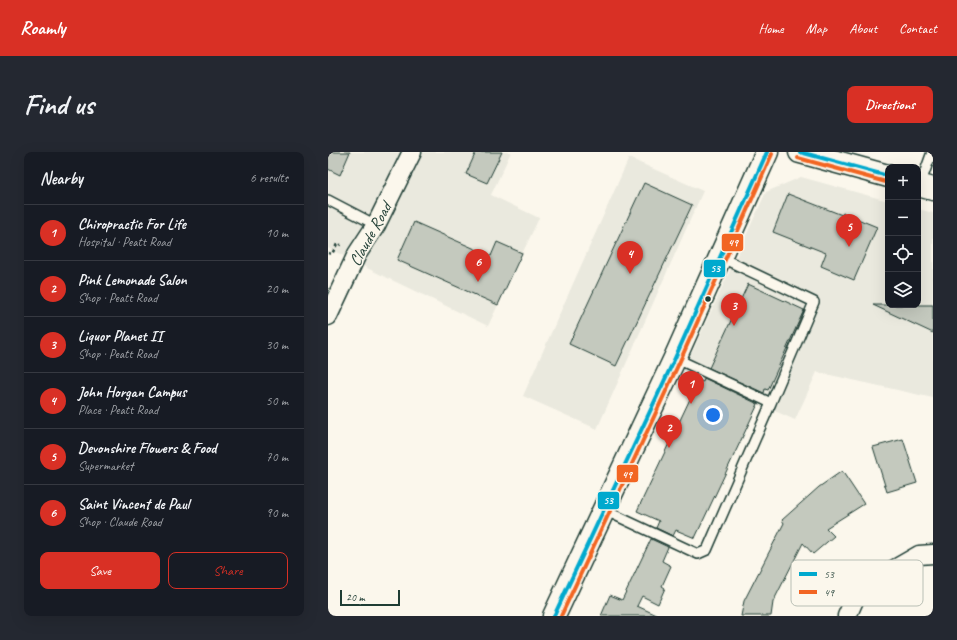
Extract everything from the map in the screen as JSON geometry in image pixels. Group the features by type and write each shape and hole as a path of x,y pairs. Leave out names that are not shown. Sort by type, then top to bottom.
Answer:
{"street":[{"name":"Claude Road","path":"328,316 357,254 376,225 412,152"},
{"path":"554,616 675,358 767,152"},
{"path":"800,152 885,175"},
{"path":"910,560 919,555 933,554"},
{"path":"847,616 851,606"}],"lane":[{"path":"924,186 932,152"},
{"path":"328,200 376,225"},
{"path":"604,510 698,554 707,550 814,302 720,257"},
{"path":"675,358 771,403"}],"path":[{"path":"328,253 332,254 337,244 345,247"}],"shaded area":[{"path":"328,152 511,152 491,195 539,218 488,326 328,248"},
{"path":"629,158 703,191 597,429 523,396"},
{"path":"801,177 885,200 885,308 921,308 921,210 933,213 933,398 817,372 795,420 684,370 766,192"}],"building":[{"path":"328,152 350,152 340,175 328,169"},
{"path":"476,152 502,152 487,183 466,174"},
{"path":"644,183 692,205 616,366 569,344"},
{"path":"788,194 842,215 843,213 877,227 854,280 821,266 826,253 773,232"},
{"path":"414,222 491,256 497,242 522,253 498,305 397,260"},
{"path":"748,284 804,310 768,390 765,389 764,393 709,368"},
{"path":"873,305 885,305 885,308 921,308 921,305 933,305 933,333"},
{"path":"704,378 758,404 695,538 676,530 673,536 656,528 659,521 637,511 699,380 703,382"},
{"path":"903,439 917,483 887,492 873,447"},
{"path":"842,471 864,504 826,528 834,536 813,554 803,543 794,560 791,560 791,567 773,602 771,616 741,616 744,601 784,523 782,520 819,487"},
{"path":"651,539 668,547 662,561 671,566 662,586 665,588 658,604 642,596 637,606 659,616 601,616 610,595 622,600"}],"transit line":[{"name":"53","path":"554,616 675,358 767,152"},
{"name":"53","path":"800,152 885,175"},
{"name":"49","path":"561,616 680,361 772,154"},
{"name":"49","path":"798,158 885,182"}],"place":[{"name":"Devonshire Flowers & Food","path":"849,247"},
{"name":"John Horgan Campus","path":"630,274"},
{"name":"Saint Vincent de Paul","path":"478,282"},
{"name":"Liquor Planet II","path":"734,326"},
{"name":"Chiropractic For Life","path":"691,404"},
{"name":"Pink Lemonade Salon","path":"669,448"}]}
